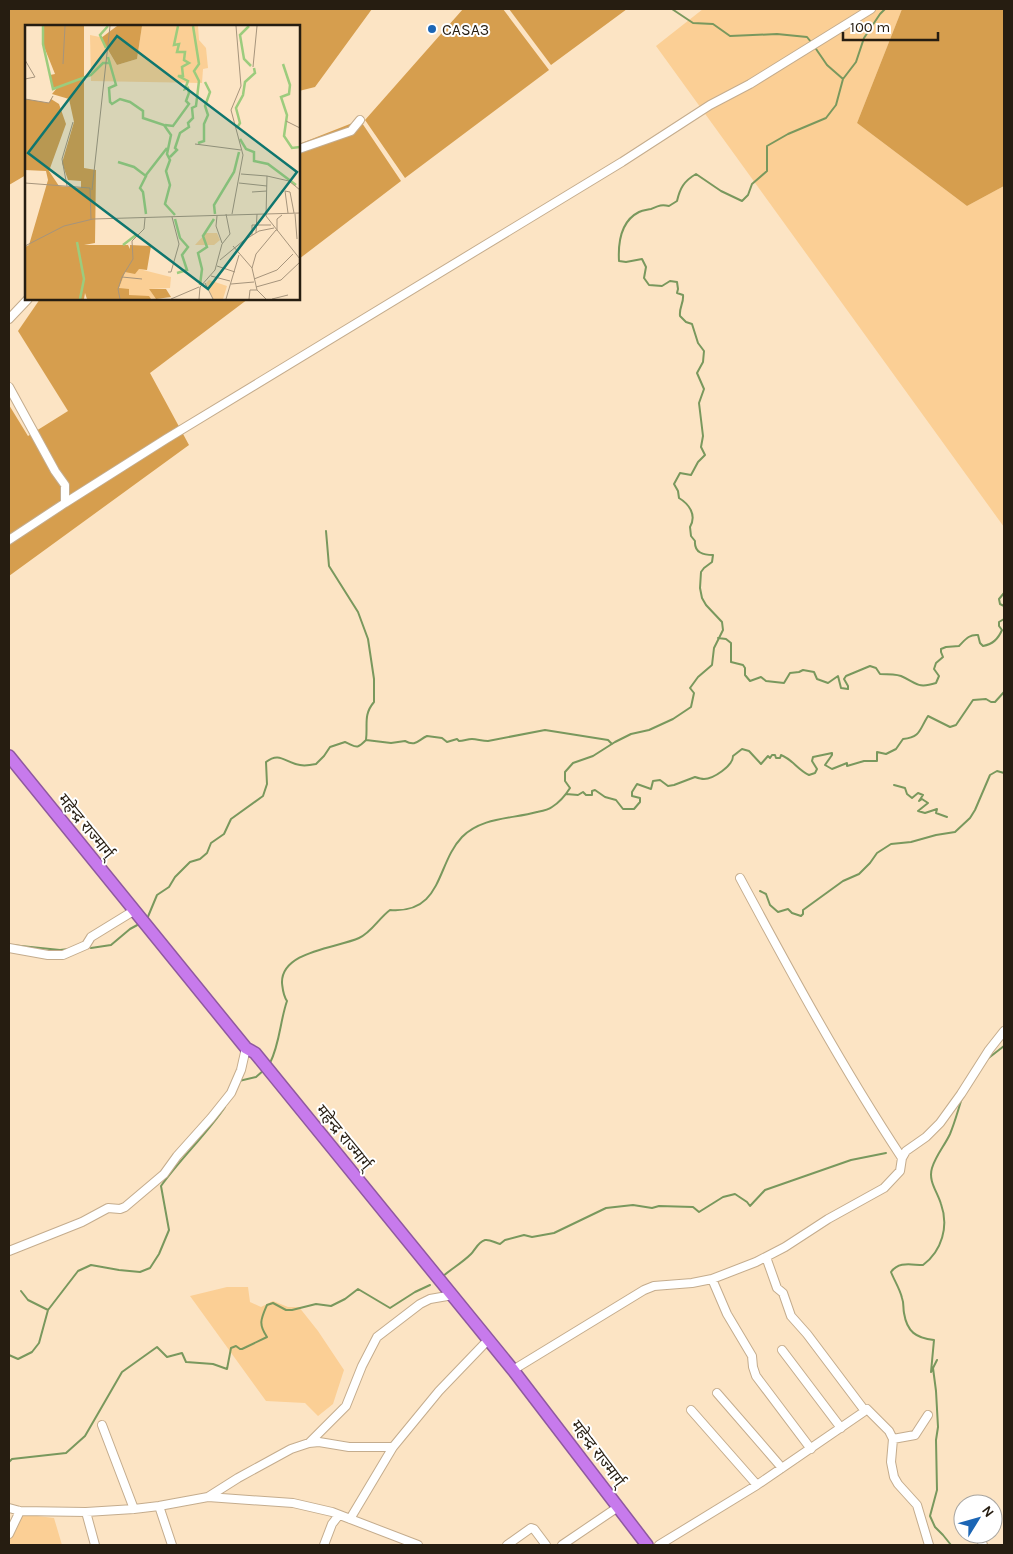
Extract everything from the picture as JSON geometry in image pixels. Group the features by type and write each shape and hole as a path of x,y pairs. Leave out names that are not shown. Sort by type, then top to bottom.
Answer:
{"highway":[{"name":"महेन्द्र राज्मार्ग्","path":"9,756 199,992 277,1080 513,1370 647,1545"}],"street":[{"path":"9,540 173,435 622,162 710,105 750,84 871,9"},
{"path":"300,149 351,131 360,120"},
{"path":"9,319 27,300"},
{"path":"9,387 55,471 65,485 65,503"},
{"path":"740,878 829,1042 902,1158"},
{"path":"9,948 48,955 64,955 86,945 91,937 134,910"},
{"path":"513,1370 644,1290 654,1286 692,1283 712,1279 766,1257 828,1219 884,1188 900,1171 902,1158 906,1151 926,1137 940,1123 1004,1031"},
{"path":"9,1251 82,1222 108,1208 120,1209 125,1207 164,1174 177,1156 216,1112 231,1093 250,1051"},
{"path":"659,1545 757,1485 864,1411 807,1334 791,1316 783,1293 777,1288 766,1257"},
{"path":"712,1279 727,1314 752,1356 756,1376 811,1449"},
{"path":"309,1443 346,1406 362,1366 378,1337 420,1304 430,1299 453,1296"},
{"path":"350,1519 393,1447 439,1391 488,1340"},
{"path":"782,1350 841,1428"},
{"path":"717,1393 782,1468"},
{"path":"867,1409 889,1431 893,1439 892,1462 894,1477 917,1505 929,1545"},
{"path":"691,1410 757,1485"},
{"path":"893,1439 915,1435 928,1415"},
{"path":"102,1424 134,1509"},
{"path":"208,1497 285,1452 309,1443 319,1442 349,1447 393,1447"},
{"path":"9,1508 20,1511 86,1512 159,1506 208,1497 294,1503 339,1515 418,1545"},
{"path":"159,1506 172,1545"},
{"path":"562,1545 618,1507"},
{"path":"9,1534 20,1511"},
{"path":"86,1512 96,1545"},
{"path":"324,1545 332,1524 339,1515"},
{"path":"506,1545 531,1528 534,1529 546,1545"}],"shaded area":[{"path":"9,9 372,9 315,87 300,91 300,25 25,25 25,176 9,185"},
{"path":"463,9 503,9 549,70 405,178 365,120"},
{"path":"509,9 627,9 551,65"},
{"path":"703,9 902,9 857,123 967,206 1004,186 1004,527 656,46"},
{"path":"902,9 1004,9 1004,186 967,206 857,123"},
{"path":"360,120 401,181 300,258 300,144"},
{"path":"39,300 247,300 150,373 189,445 9,576 9,405 28,436 68,411 18,331"},
{"path":"227,1287 248,1287 250,1302 261,1307 273,1301 288,1307 299,1307 318,1331 344,1370 333,1404 318,1416 305,1403 266,1401 190,1296"},
{"path":"21,1514 54,1518 62,1545 9,1545 9,1537"}],"waterway":[{"path":"672,9 693,23 713,24 730,36 777,34 807,37 811,42"},
{"path":"270,1063 276,1048 287,1001 282,983 284,972 291,964 300,957 312,952 363,936 390,910 407,909 420,904 429,896 436,885 454,848 470,830 488,822 550,808 562,799 570,788 565,781 565,772 573,763 593,756 631,734 649,730 673,719 691,707 694,693 690,688 698,677 712,665 714,648 723,630 722,622 702,598 700,588 701,572 712,562 713,555 703,554 696,548 695,541 691,536 690,527 693,518 691,510 679,498 674,484 680,473 691,475 698,462 705,455 701,447 703,436 699,403 704,389 697,373 703,362 704,351 698,343 692,324 686,322 680,316 683,295 677,293 677,282 670,281 662,286 649,285 644,278 646,267 642,259 626,262 619,261 620,240 624,227 633,216 644,210 664,205 669,206 677,201 683,185 696,174 721,191 742,201 748,195 752,184 767,171 767,146 788,134 826,118 836,105 843,79 856,62 864,38 885,9"},
{"path":"814,46 827,65 843,79"},
{"path":"147,919 157,895 169,887 175,877 190,862 200,859 207,853 211,843 224,834 231,819 263,796 267,784 266,762 279,758 300,765 316,764 330,747 345,742 358,746 366,740 368,711 374,702 374,679 368,639 358,612 329,566 326,531"},
{"path":"1004,593 999,599 1000,604 1004,606"},
{"path":"718,638 726,639 731,643 731,662 743,665 745,675 750,681 761,677 766,681 784,683 790,673 803,670 814,672 817,679 828,683 838,676 841,688 848,689 844,679 846,676 870,666 876,668 880,674 899,675 917,684 925,685 936,683 939,676 934,669 936,663 943,657 941,649 959,646 972,635 978,635 983,646 990,644 995,641 1002,630 999,622 1004,619"},
{"path":"566,794 578,795 583,792 586,795 592,795 592,791 595,790 605,797 616,800 623,809 634,809 640,802 640,798 632,796 632,792 637,784 651,789 653,781 660,780 668,786 695,777 708,778 726,768 733,756 742,749 749,751 761,764 768,756 770,758 772,755 775,755 776,758 780,758 781,755 809,775 815,773 817,769 812,761 813,757 832,753 825,765 832,769 847,763 847,766 864,761 877,761 877,752 886,754 896,749 903,739 916,735 928,716 950,727 956,725 973,700 986,699 995,702 1004,692"},
{"path":"366,740 391,743 405,741 412,743 427,736 442,738 447,742 457,739 459,741 472,739 488,741 545,730 608,740 612,744"},
{"path":"760,891 766,894 770,905 778,912 788,909 792,913 801,916 803,910 843,881 859,874 877,853 891,844 911,842 955,832 970,818 975,810 990,775 997,771 1004,773"},
{"path":"894,785 905,788 907,794 912,798 918,793 923,795 919,801 922,799 928,803 918,811 925,813 937,809 936,813 947,817"},
{"path":"91,948 111,945 130,929 141,923"},
{"path":"11,945 60,950 69,949"},
{"path":"986,1060 1004,1046"},
{"path":"239,1081 256,1077 264,1070"},
{"path":"951,1545 935,1527 930,1516 937,1490 936,1440 938,1427 936,1391 933,1368 937,1360 931,1372 934,1340 917,1336 907,1325 901,1295 891,1272 901,1265 923,1265 935,1253 939,1245 944,1229 944,1221 931,1173 936,1159 950,1134 962,1098"},
{"path":"9,1355 18,1359 32,1352 39,1343 48,1310 78,1271 91,1265 140,1272 150,1268 159,1254 169,1230 161,1186 225,1107"},
{"path":"442,1277 468,1257 485,1240 500,1244 505,1240 524,1235 532,1237 554,1233 606,1208 633,1205 652,1208 659,1206 693,1207 699,1212 723,1197 735,1194 750,1206 765,1190 851,1160 886,1153"},
{"path":"9,1462 12,1459 66,1453 85,1436 122,1372 157,1347 167,1357 182,1353 186,1362 213,1364 227,1369 231,1348 236,1346 242,1349 267,1337 261,1325 267,1305 273,1303 286,1310 316,1304 331,1306 345,1299 358,1289 390,1308 430,1285"},
{"path":"21,1291 28,1300 48,1310"}],"place":[{"name":"CASA3","path":"432,29"}]}
